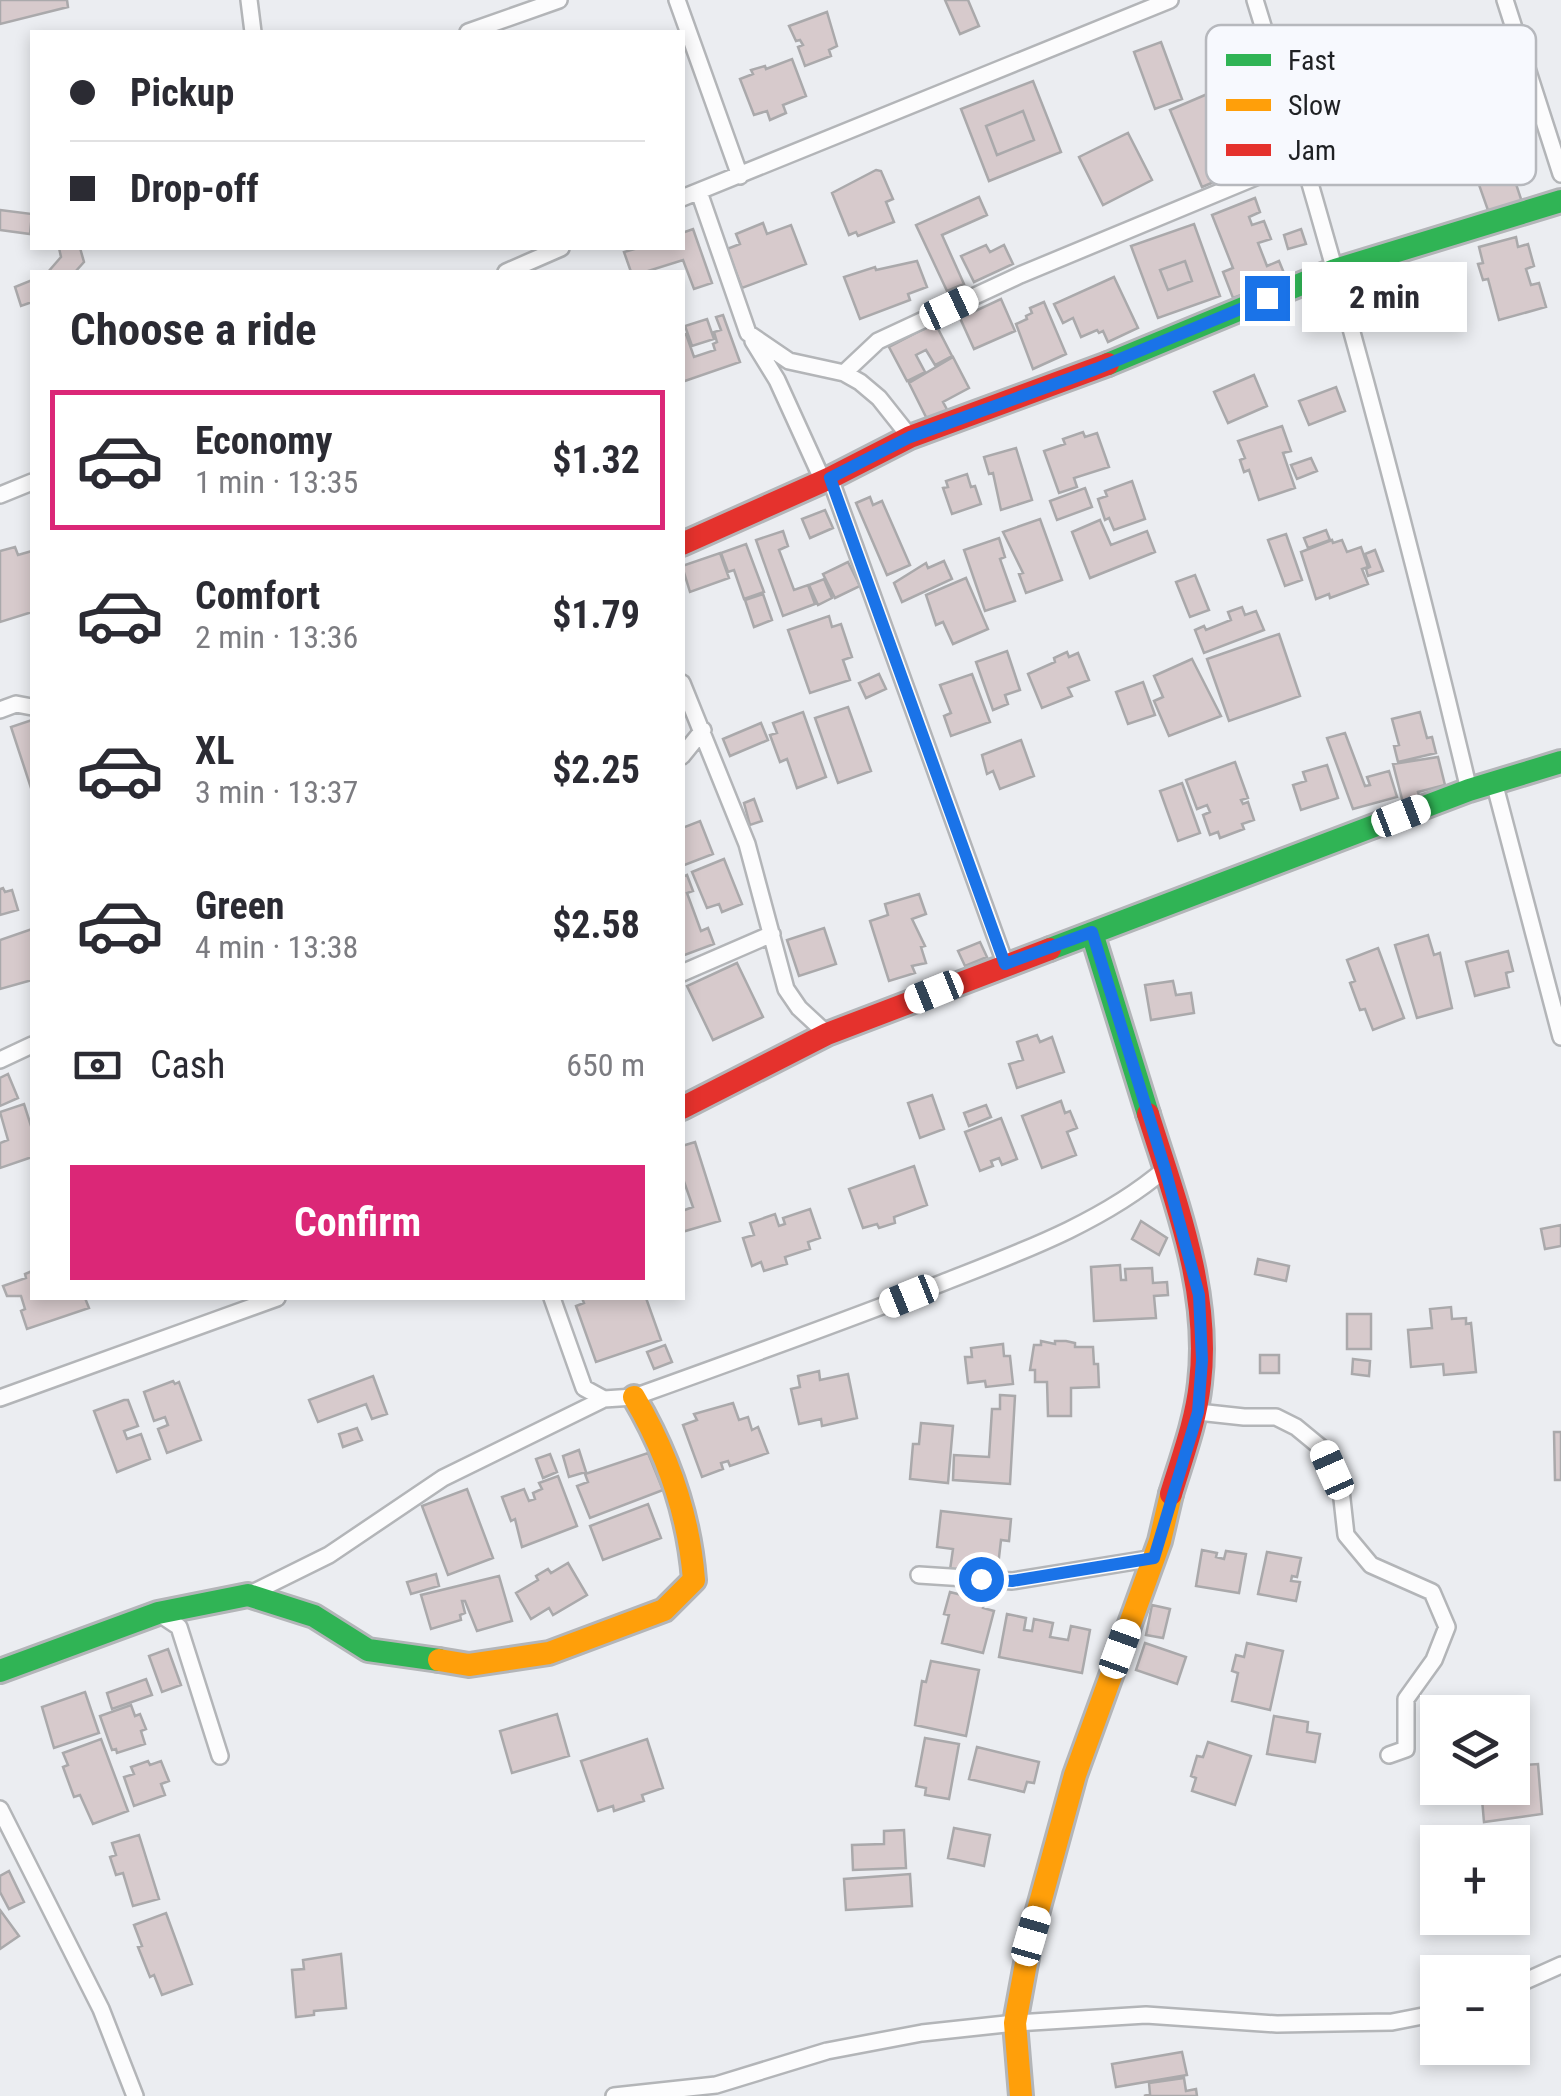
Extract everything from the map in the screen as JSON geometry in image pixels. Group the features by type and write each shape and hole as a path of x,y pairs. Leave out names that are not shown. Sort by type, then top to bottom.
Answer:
{"street":[{"path":"249,0 253,30"},
{"path":"474,30 558,0"},
{"path":"677,0 740,176"},
{"path":"685,197 1170,0"},
{"path":"1255,0 1263,25"},
{"path":"1504,0 1512,25"},
{"path":"1536,98 1561,174"},
{"path":"844,373 878,341 1002,283 1237,185"},
{"path":"1312,185 1419,580 1469,790"},
{"path":"699,192 748,334 778,380 826,479 1005,964"},
{"path":"685,543 910,437 1096,369 1335,270 1561,201"},
{"path":"511,270 556,250"},
{"path":"748,334 789,361 844,373 879,398 910,437"},
{"path":"0,495 30,483"},
{"path":"685,691 747,844 786,989 798,1008 827,1034"},
{"path":"0,710 16,704 30,706"},
{"path":"685,752 702,730"},
{"path":"685,1106 827,1034 1005,964 1469,790 1561,762"},
{"path":"1494,782 1561,1037"},
{"path":"1022,2096 1015,2024 1031,1936 1074,1775 1154,1558 1198,1412 1202,1360 1199,1295 1165,1169 1092,932"},
{"path":"685,972 772,934"},
{"path":"0,1060 30,1047"},
{"path":"0,1670 158,1613 248,1595 328,1554 443,1478 604,1398 634,1397 812,1334 974,1270 1066,1230 1136,1193 1165,1169"},
{"path":"0,1398 271,1300"},
{"path":"553,1300 584,1388 604,1398"},
{"path":"248,1595 314,1616 368,1650 469,1665 549,1654 664,1610 694,1580 694,1548 650,1422 634,1397"},
{"path":"1198,1412 1244,1418 1276,1417 1296,1426 1324,1450 1342,1490 1346,1535 1370,1565 1432,1592 1446,1627 1434,1660 1406,1699 1406,1749 1389,1755"},
{"path":"919,1575 1012,1581 1154,1558"},
{"path":"158,1613 179,1627 220,1756"},
{"path":"0,1809 94,1993 135,2096"},
{"path":"1530,1979 1561,1965"},
{"path":"614,2096 716,2085 827,2051 922,2033 1146,2015 1277,2024 1392,2022 1420,2016"}],"building":[{"path":"0,0 67,0 68,7 0,24"},
{"path":"945,0 968,0 979,26 960,34"},
{"path":"827,12 837,46 829,50 831,56 805,66 798,47 803,45 796,41 789,26"},
{"path":"1161,42 1182,99 1155,109 1134,52"},
{"path":"792,59 806,96 783,105 786,113 770,120 767,111 754,115 740,79 753,74 751,70"},
{"path":"1033,81 1061,152 989,181 961,109","holes":["1023,111 1034,140 997,155 986,126"]},
{"path":"1206,95 1207,185 1202,187 1170,110"},
{"path":"1023,111 1034,140 997,155 986,126"},
{"path":"1128,133 1152,180 1103,205 1079,157"},
{"path":"881,171 893,199 886,202 894,222 858,236 856,232 849,235 832,193"},
{"path":"1479,185 1516,185 1523,205 1490,216"},
{"path":"979,197 987,215 942,235 964,284 947,291 916,225"},
{"path":"1255,198 1260,212 1249,217 1252,225 1264,221 1271,239 1258,243 1267,266 1279,261 1286,278 1233,298 1223,272 1233,268 1212,215"},
{"path":"0,210 30,214 30,234 0,230"},
{"path":"763,223 767,234 791,225 806,264 742,288 727,249 740,244 736,234"},
{"path":"1194,224 1220,296 1158,318 1131,246","holes":["1185,261 1192,281 1168,290 1160,270"]},
{"path":"693,229 712,283 694,289 683,260 651,270 630,270 624,252 685,250 685,232"},
{"path":"1301,229 1306,244 1288,249 1284,235"},
{"path":"1516,237 1518,247 1528,244 1534,266 1526,269 1531,285 1539,283 1546,307 1499,320 1488,279 1483,280 1478,264 1483,263 1479,247"},
{"path":"986,245 990,252 1004,245 1013,264 974,282 961,256"},
{"path":"59,250 81,250 84,262 77,270 50,270 61,257"},
{"path":"917,261 927,287 908,294 910,300 860,319 844,277 875,267 876,270"},
{"path":"1185,261 1192,281 1168,290 1160,270"},
{"path":"1114,277 1138,328 1108,342 1103,331 1081,337 1073,318 1063,323 1054,304"},
{"path":"30,281 30,303 21,306 15,287"},
{"path":"1001,299 1015,331 974,349 960,318"},
{"path":"1044,302 1066,354 1033,369 1016,324 1027,319 1032,313 1030,308"},
{"path":"723,315 740,362 685,381 685,334 694,357 715,350 714,332 721,330 716,317"},
{"path":"707,319 714,339 692,346 685,326"},
{"path":"935,323 952,356 935,365 926,350 916,355 925,372 907,381 889,347"},
{"path":"953,357 969,388 943,402 951,417 931,427 909,383"},
{"path":"1254,375 1267,406 1228,423 1214,392"},
{"path":"1336,387 1345,411 1309,425 1299,401"},
{"path":"1282,426 1291,451 1283,453 1295,488 1259,500 1249,470 1244,472 1240,460 1245,458 1238,441"},
{"path":"1083,432 1085,437 1097,433 1109,467 1074,478 1077,487 1059,493 1044,451"},
{"path":"1016,448 1032,500 1001,510 993,473 989,474 984,457"},
{"path":"1311,458 1317,471 1297,479 1291,465"},
{"path":"967,474 981,504 952,514 943,488 948,487 946,481"},
{"path":"1132,481 1145,519 1114,530 1109,518 1105,520 1098,499 1107,496 1105,491"},
{"path":"1085,488 1092,507 1057,520 1050,501"},
{"path":"870,497 873,505 882,501 910,565 887,575 856,503"},
{"path":"825,510 833,528 810,538 802,519"},
{"path":"1040,519 1062,580 1026,593 1019,574 1023,573 1003,532"},
{"path":"1100,520 1111,545 1147,531 1155,552 1090,578 1072,532"},
{"path":"1326,530 1330,540 1308,548 1304,538"},
{"path":"783,531 788,546 779,550 794,590 808,585 815,604 783,616 756,540"},
{"path":"1286,534 1302,580 1285,586 1268,540"},
{"path":"999,538 1005,557 1000,559 1015,601 985,611 964,550"},
{"path":"1342,540 1347,552 1361,547 1368,567 1362,569 1368,584 1316,599 1301,552"},
{"path":"746,544 764,592 744,599 734,570 728,572 721,553"},
{"path":"15,547 18,555 30,552 30,613 0,622 0,551"},
{"path":"1375,550 1383,571 1368,576 1366,569 1370,567 1365,554"},
{"path":"720,553 729,578 690,592 685,565"},
{"path":"944,561 952,579 902,602 894,583 926,563 928,568"},
{"path":"848,562 860,586 835,598 823,574"},
{"path":"1195,575 1209,610 1190,617 1176,582"},
{"path":"966,578 988,629 953,644 943,622 936,625 926,595"},
{"path":"824,579 832,598 818,605 809,585"},
{"path":"763,594 772,620 754,627 745,600"},
{"path":"1242,607 1245,615 1256,611 1264,630 1204,653 1195,630 1231,620 1228,612"},
{"path":"829,616 832,627 841,624 852,657 843,660 850,680 810,693 788,630"},
{"path":"1279,634 1300,696 1229,721 1207,659"},
{"path":"1007,651 1020,690 1005,695 1008,704 993,710 976,662"},
{"path":"1067,652 1069,657 1078,653 1089,680 1068,688 1072,696 1042,708 1028,674"},
{"path":"1192,659 1221,716 1169,736 1154,701 1163,697 1154,676"},
{"path":"879,674 886,689 866,698 859,683"},
{"path":"972,674 990,722 951,736 944,716 951,713 940,685"},
{"path":"1143,682 1155,715 1128,724 1116,692"},
{"path":"848,707 871,771 838,783 815,718"},
{"path":"803,712 826,777 797,788 787,759 780,762 770,735 777,733 773,723"},
{"path":"1420,712 1436,753 1398,762 1394,746 1399,745 1392,719"},
{"path":"30,721 30,785 11,727"},
{"path":"761,723 768,740 730,756 723,739"},
{"path":"1345,733 1365,786 1370,785 1367,777 1389,771 1397,797 1353,809 1327,738"},
{"path":"1021,740 1034,776 1000,789 993,771 987,774 982,755"},
{"path":"1438,757 1445,785 1418,792 1420,799 1403,803 1393,764"},
{"path":"1235,762 1248,798 1241,800 1243,804 1248,802 1254,820 1242,824 1244,829 1220,838 1218,832 1210,835 1203,815 1210,812 1207,805 1197,809 1186,780"},
{"path":"1327,765 1338,798 1301,810 1293,785 1306,781 1303,772"},
{"path":"1182,783 1200,833 1178,841 1160,791"},
{"path":"754,799 762,821 750,825 744,803"},
{"path":"700,821 713,854 685,865 685,827"},
{"path":"724,859 742,904 722,912 719,904 707,908 692,872"},
{"path":"685,876 693,891 687,893 701,931 708,928 714,944 685,955"},
{"path":"0,889 5,892 12,890 18,910 0,915"},
{"path":"919,894 926,914 912,919 925,946 921,947 926,963 912,966 915,973 889,981 870,921 888,915 885,904"},
{"path":"824,928 836,964 799,976 787,940"},
{"path":"30,930 30,981 0,989 0,940"},
{"path":"1428,935 1434,955 1440,953 1452,1008 1417,1018 1395,945"},
{"path":"980,942 987,957 965,966 958,951"},
{"path":"1378,948 1404,1018 1373,1030 1365,1009 1360,1010 1347,960"},
{"path":"1508,951 1513,971 1506,973 1509,987 1475,996 1466,962"},
{"path":"737,963 763,1017 713,1040 687,986"},
{"path":"1173,981 1176,995 1191,993 1194,1013 1151,1020 1145,985"},
{"path":"1037,1035 1040,1042 1052,1037 1064,1072 1017,1088 1009,1064 1023,1060 1017,1042"},
{"path":"8,1074 18,1098 0,1106 0,1078"},
{"path":"932,1095 944,1129 920,1138 908,1103"},
{"path":"1061,1101 1077,1128 1067,1132 1076,1155 1042,1168 1022,1116"},
{"path":"24,1104 30,1123 30,1158 0,1168 0,1143 8,1140 0,1112"},
{"path":"986,1105 991,1117 969,1126 964,1113"},
{"path":"1001,1118 1017,1159 1002,1165 999,1158 991,1161 993,1166 980,1171 965,1132"},
{"path":"695,1142 720,1221 685,1231 685,1210 693,1207 685,1184 685,1145"},
{"path":"914,1166 927,1205 894,1217 895,1223 863,1228 849,1189"},
{"path":"810,1209 820,1238 808,1242 810,1249 785,1257 787,1264 764,1271 761,1262 752,1266 743,1238 754,1235 750,1223 775,1214 779,1226 785,1224 783,1218"},
{"path":"1141,1221 1167,1238 1159,1255 1132,1239"},
{"path":"1561,1225 1561,1246 1545,1249 1541,1229"},
{"path":"1258,1259 1289,1266 1286,1281 1255,1274"},
{"path":"1120,1265 1121,1280 1126,1280 1125,1269 1152,1268 1153,1283 1167,1282 1168,1295 1154,1296 1156,1318 1094,1321 1091,1267"},
{"path":"30,1272 30,1300 86,1300 89,1308 27,1329 21,1296 7,1296 3,1286 26,1278 25,1274"},
{"path":"583,1300 647,1300 661,1340 596,1362 576,1306 584,1303"},
{"path":"1451,1307 1452,1319 1466,1318 1466,1324 1471,1323 1476,1372 1444,1375 1443,1364 1411,1367 1408,1330 1432,1328 1430,1309"},
{"path":"1347,1314 1371,1314 1371,1349 1347,1349"},
{"path":"1041,1341 1093,1347 1099,1387 1071,1388 1071,1416 1048,1416 1047,1382 1035,1382 1035,1370 1030,1370 1034,1345 1041,1345"},
{"path":"1003,1344 1004,1356 1010,1356 1013,1384 986,1387 985,1381 968,1383 965,1357 972,1357 971,1348"},
{"path":"665,1345 672,1362 654,1369 647,1352"},
{"path":"1260,1355 1279,1355 1279,1373 1260,1373"},
{"path":"1353,1359 1370,1361 1369,1376 1352,1374"},
{"path":"819,1371 820,1380 848,1374 857,1418 822,1426 821,1419 799,1424 791,1389 800,1387 798,1376"},
{"path":"373,1376 387,1414 372,1419 366,1404 318,1422 309,1400"},
{"path":"179,1382 201,1440 167,1453 158,1429 168,1425 165,1417 154,1421 144,1392"},
{"path":"1000,1395 1015,1396 1010,1484 953,1480 954,1455 989,1457 992,1409 1000,1409"},
{"path":"128,1400 138,1426 124,1431 127,1439 141,1434 150,1459 117,1472 94,1411"},
{"path":"733,1403 739,1420 748,1417 752,1430 758,1427 768,1453 730,1466 728,1461 721,1463 723,1469 702,1477 683,1425 697,1420 694,1414"},
{"path":"921,1423 953,1426 948,1483 910,1479 913,1444 919,1444"},
{"path":"357,1428 362,1440 343,1447 339,1434"},
{"path":"1554,1432 1561,1432 1561,1480 1555,1480"},
{"path":"579,1450 586,1472 569,1477 563,1456"},
{"path":"648,1453 663,1490 590,1518 577,1486 588,1482 585,1474"},
{"path":"550,1454 557,1472 543,1478 536,1459"},
{"path":"558,1476 577,1526 522,1547 515,1519 511,1521 502,1497 524,1489 529,1501 535,1499 533,1493 542,1489 539,1483"},
{"path":"467,1489 493,1558 448,1575 422,1506"},
{"path":"648,1504 661,1538 603,1560 590,1526"},
{"path":"941,1511 1011,1519 1009,1541 1001,1540 997,1575 950,1570 953,1549 937,1547"},
{"path":"1202,1550 1224,1559 1226,1551 1246,1554 1239,1593 1196,1586"},
{"path":"1267,1552 1301,1558 1297,1577 1292,1576 1291,1581 1300,1582 1296,1601 1258,1594"},
{"path":"568,1563 587,1595 553,1615 549,1608 531,1619 516,1593 548,1569 551,1573"},
{"path":"436,1574 439,1586 411,1594 407,1582"},
{"path":"499,1576 512,1621 477,1631 462,1601 465,1613 460,1615 461,1620 431,1629 421,1595"},
{"path":"950,1592 985,1601 983,1608 994,1611 983,1653 942,1643"},
{"path":"1152,1605 1170,1609 1163,1638 1146,1635"},
{"path":"1007,1614 1026,1618 1024,1630 1032,1631 1034,1619 1053,1623 1050,1637 1068,1640 1071,1626 1090,1630 1082,1673 999,1657"},
{"path":"1145,1643 1186,1657 1177,1684 1136,1670"},
{"path":"1247,1643 1283,1651 1270,1710 1232,1701 1238,1673 1232,1671 1236,1655 1244,1657"},
{"path":"168,1649 181,1685 162,1692 149,1656"},
{"path":"931,1661 979,1670 966,1736 915,1725 922,1681 926,1682"},
{"path":"146,1679 152,1695 112,1709 107,1693"},
{"path":"85,1692 99,1733 54,1748 42,1707"},
{"path":"131,1705 146,1729 141,1731 145,1744 117,1753 112,1750 100,1716"},
{"path":"557,1714 569,1756 512,1773 500,1731"},
{"path":"1274,1716 1308,1722 1307,1732 1320,1734 1315,1762 1267,1754"},
{"path":"925,1738 959,1744 949,1799 925,1795 926,1788 916,1786"},
{"path":"101,1739 128,1811 93,1824 80,1795 74,1797 63,1767 68,1765 63,1753"},
{"path":"647,1739 663,1788 642,1795 644,1801 614,1811 613,1806 598,1811 581,1761"},
{"path":"1208,1742 1251,1756 1235,1805 1192,1791 1196,1778 1191,1776 1197,1756 1203,1757"},
{"path":"977,1747 1039,1762 1034,1783 1027,1782 1024,1792 969,1779"},
{"path":"148,1761 150,1765 161,1761 169,1781 161,1784 165,1795 134,1806 124,1777 134,1774 131,1767"},
{"path":"1538,1764 1542,1814 1484,1822 1482,1805 1530,1805 1530,1765"},
{"path":"954,1828 990,1835 984,1866 948,1858"},
{"path":"904,1830 906,1868 853,1870 852,1845 884,1844 884,1831"},
{"path":"139,1835 159,1899 133,1906 123,1873 116,1875 110,1857 116,1855 112,1843"},
{"path":"9,1871 24,1902 9,1909 0,1892 0,1876"},
{"path":"910,1874 912,1906 846,1910 844,1879"},
{"path":"0,1910 19,1936 0,1949"},
{"path":"166,1913 192,1984 162,1995 138,1947 142,1946 134,1925"},
{"path":"341,1954 346,2008 296,2017 292,1970 304,1969 303,1960"},
{"path":"1182,2052 1187,2075 1116,2087 1112,2064"},
{"path":"1184,2078 1186,2091 1196,2089 1197,2096 1144,2096 1150,2094 1149,2083"}],"traffic: fast":[{"path":"1108,364 1335,270 1561,201"},
{"path":"1050,949 1469,790 1561,762"},
{"path":"1092,933 1148,1114"},
{"path":"0,1671 158,1613 248,1595 314,1616 368,1650 439,1660"}],"traffic: slow":[{"path":"439,1660 469,1665 549,1653 664,1610 694,1580 687,1532 674,1485 657,1440 634,1397"},
{"path":"1021,2096 1015,2023 1031,1936 1075,1775 1160,1541 1171,1494"}],"traffic: jam":[{"path":"685,543 830,478 910,437 1108,364"},
{"path":"685,1106 827,1034 1050,949"},
{"path":"1148,1114 1188,1246 1200,1314 1198,1397 1171,1494"}],"route":[{"path":"981,1579 1012,1581 1154,1558 1198,1412 1202,1360 1199,1295 1165,1169 1092,932 1005,964 830,478 910,437 1096,369 1267,298"}]}
